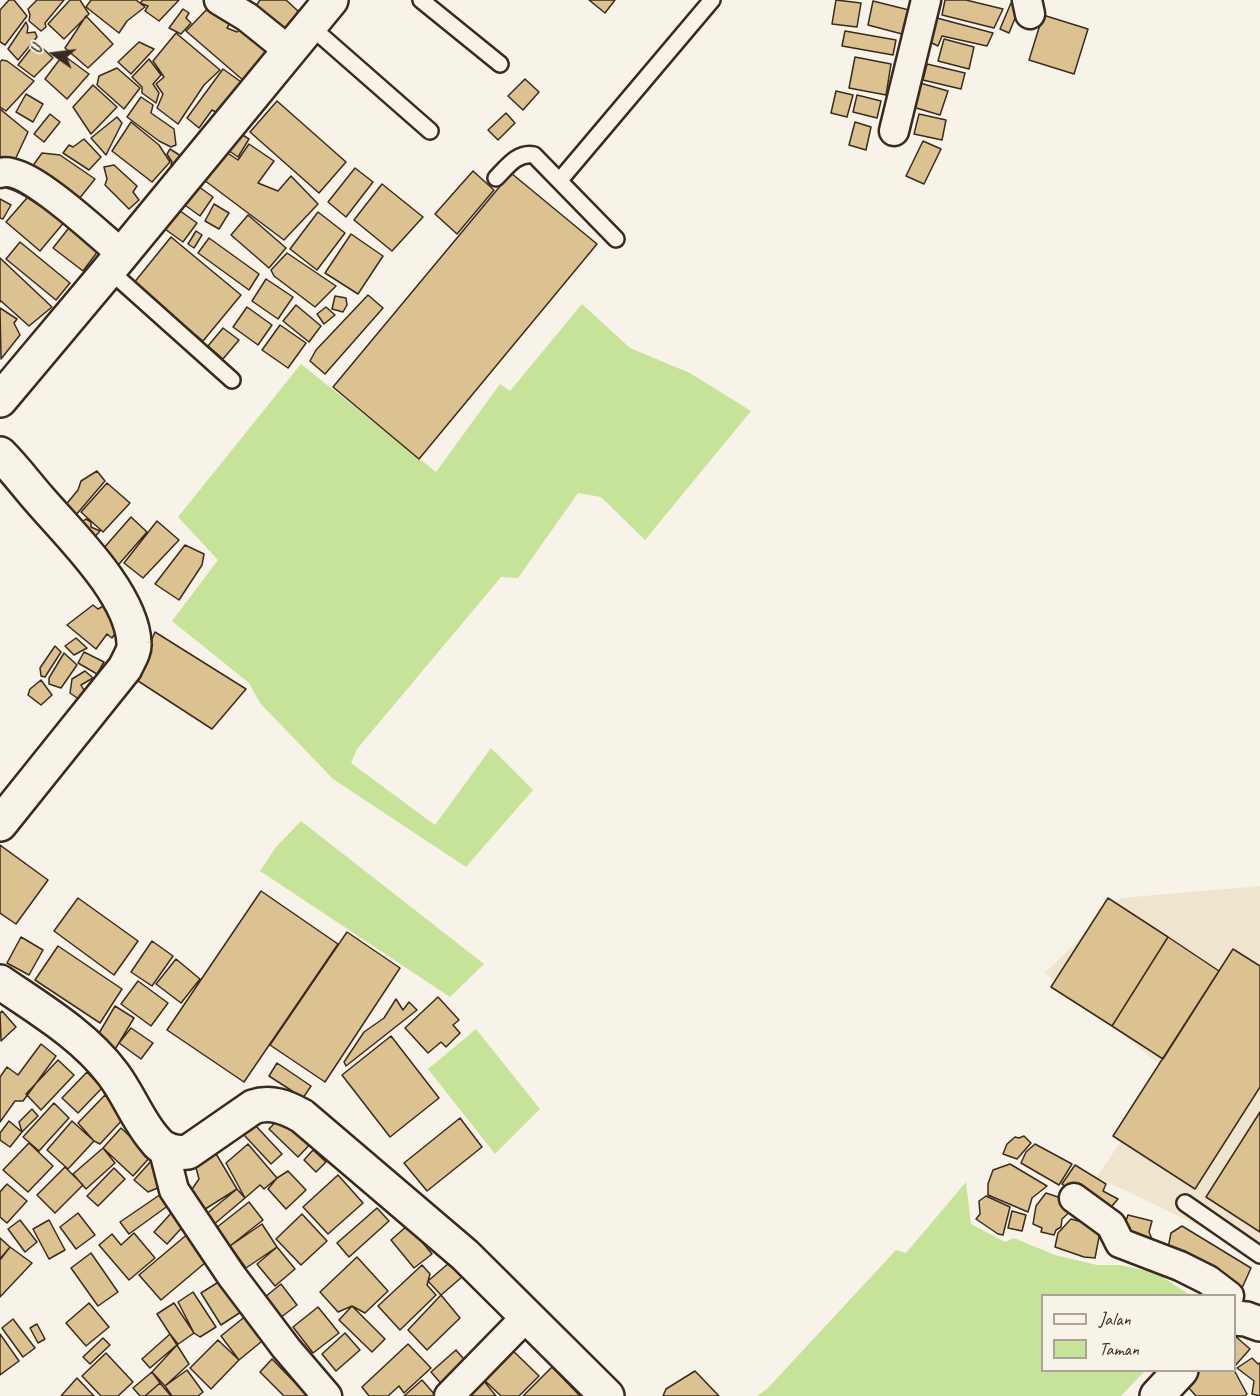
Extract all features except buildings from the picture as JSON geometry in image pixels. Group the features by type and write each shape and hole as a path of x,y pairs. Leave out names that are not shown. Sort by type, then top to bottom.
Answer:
{"street":[{"path":"219,0 248,17 288,50"},
{"path":"0,400 331,0"},
{"path":"894,131 926,0"},
{"path":"0,173 12,172 38,184 116,262"},
{"path":"0,454 109,582 128,615 135,646 125,668 0,824"},
{"path":"0,982 74,1034 99,1059 113,1074 155,1141 163,1147 179,1153 188,1152 254,1107 264,1103 288,1108 311,1122 465,1255 607,1396"},
{"path":"163,1147 174,1190 231,1275 286,1348 327,1396"},
{"path":"1074,1198 1111,1225 1120,1243 1180,1266 1208,1280 1227,1294"},
{"path":"1236,1316 1260,1324"},
{"path":"449,1396 526,1317"},
{"path":"1157,1396 1179,1372"}],"lane":[{"path":"421,0 500,64"},
{"path":"560,180 712,0"},
{"path":"309,25 430,131"},
{"path":"496,177 518,157 526,154 534,156 616,239"},
{"path":"116,262 232,380"},
{"path":"1185,1203 1260,1255"}],"shaded area":[{"path":"1260,886 1260,1255 1097,1177 1168,1071 1045,973 1121,898"}],"green space":[{"path":"582,304 630,348 690,373 751,411 645,540 601,497 578,493 518,578 501,577 357,749 351,763 435,825 491,748 533,790 466,867 333,779 260,703 249,683 172,621 218,560 178,517 301,364 436,472 500,384 510,391"},
{"path":"301,821 484,964 450,997 260,871 276,847"},
{"path":"476,1029 540,1109 495,1154 428,1069"},
{"path":"966,1182 971,1224 1005,1242 1014,1238 1055,1255 1097,1265 1120,1265 1156,1273 1188,1294 1041,1294 1041,1372 1144,1372 1121,1396 757,1396 767,1389 896,1250 906,1253"}]}
